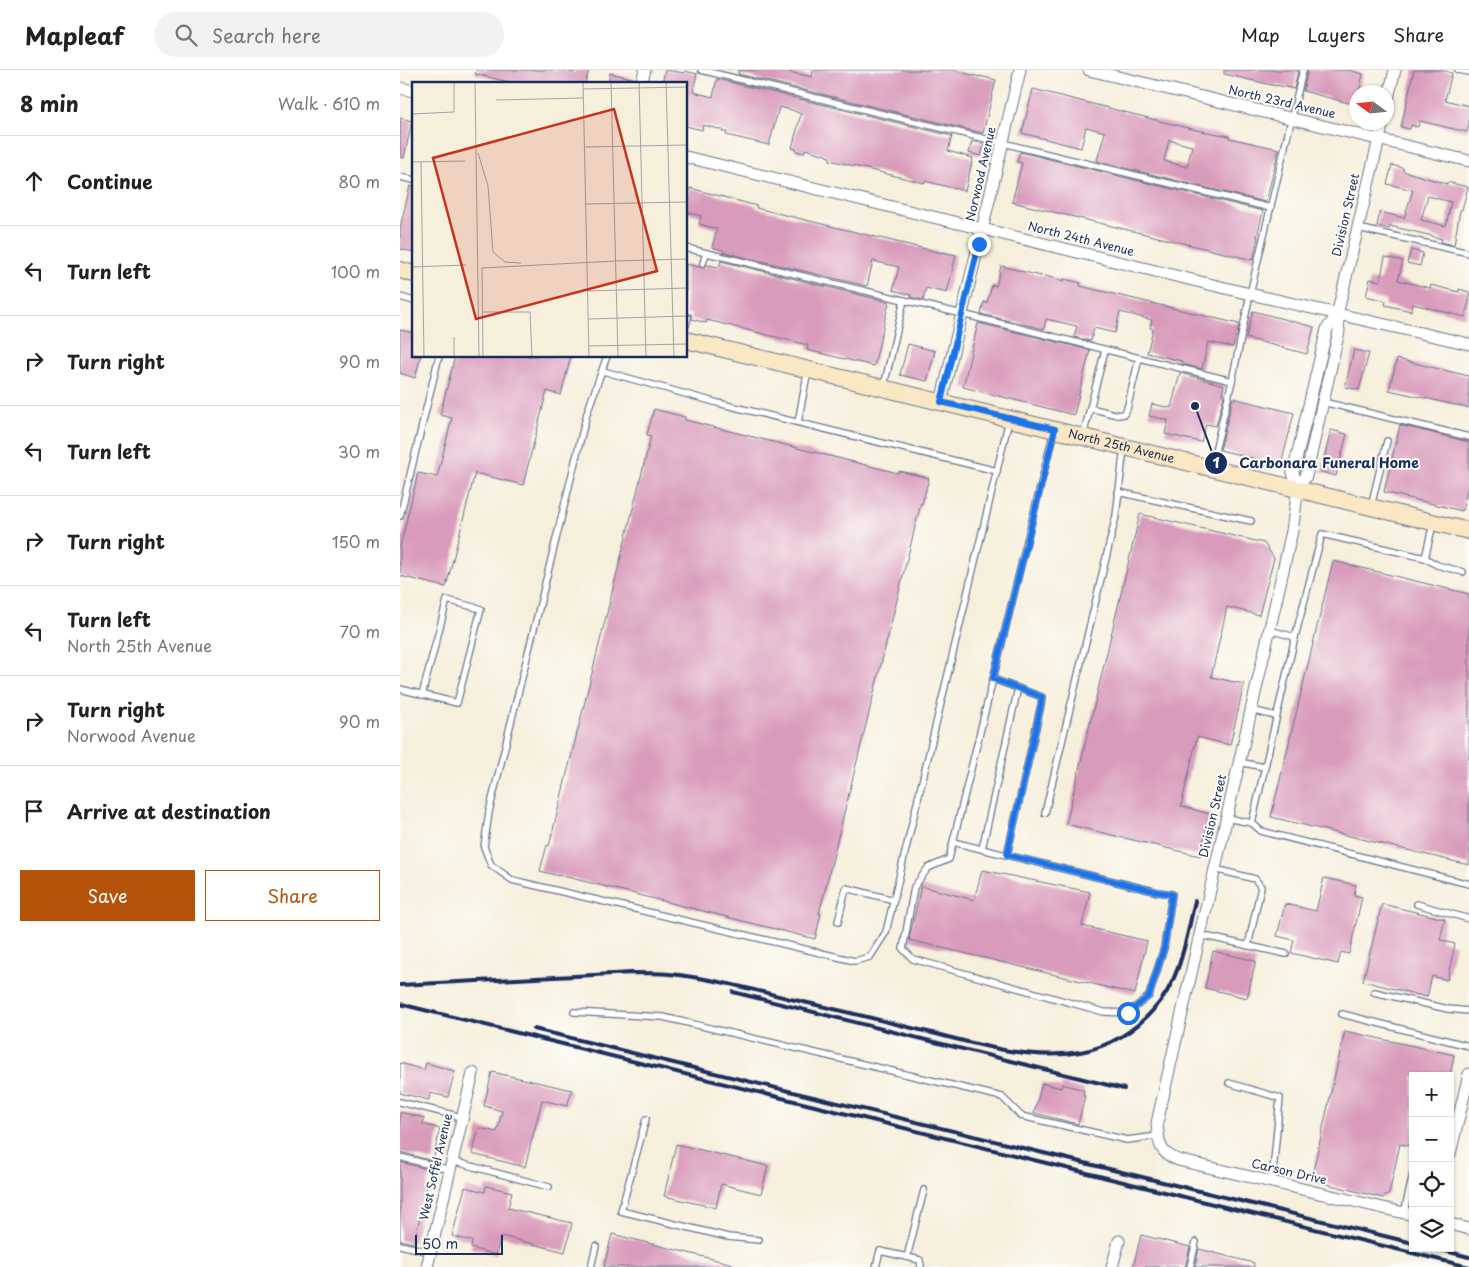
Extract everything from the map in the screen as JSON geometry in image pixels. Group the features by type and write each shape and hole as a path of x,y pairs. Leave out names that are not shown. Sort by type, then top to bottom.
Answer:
{"main road":[{"name":"North 25th Avenue","path":"688,340 1469,531"}],"street":[{"name":"Norwood Avenue","path":"941,402 1020,70"},
{"name":"North 23rd Avenue","path":"1089,70 1469,161"},
{"path":"1391,85 1395,70"},
{"name":"Division Street","path":"1298,488 1292,473 1327,329 1336,315 1381,130"},
{"name":"North 24th Avenue","path":"688,157 1336,315 1469,344"},
{"name":"Division Street","path":"1161,1150 1156,1124 1292,531 1298,488 1306,476 1340,329 1336,315"},
{"name":"West Soffel Avenue","path":"427,1267 473,1072"},
{"path":"1454,1137 1469,1074"},
{"name":"Carson Drive","path":"1161,1150 1178,1160 1408,1214"},
{"path":"1454,1225 1469,1228"},
{"path":"1112,1267 1119,1241"}],"lane":[{"path":"701,70 1271,208"},
{"path":"1211,467 1303,70"},
{"path":"1458,70 1469,72"},
{"path":"1358,228 1469,253"},
{"path":"688,248 1232,381"},
{"path":"703,263 706,253"},
{"path":"884,388 904,300"},
{"path":"1084,436 1105,350"},
{"path":"400,516 439,358"},
{"path":"606,358 587,413 488,812 484,847 491,865 512,880 854,961 870,957 886,932 1010,418"},
{"path":"1090,408 1118,415 1124,414 1127,409 1139,358"},
{"path":"798,422 808,370"},
{"path":"603,371 718,403 997,471"},
{"path":"1323,402 1469,436"},
{"path":"953,842 1172,894 1164,948 1149,996 1128,1013 1104,1012 913,959 903,949 914,887 928,868 949,859 953,842 993,679 1055,429"},
{"path":"1371,506 1387,441"},
{"path":"1045,813 1116,516 1124,446"},
{"path":"1118,492 1251,521"},
{"path":"1425,558 1434,522"},
{"path":"1252,823 1295,637 1322,534 1425,558 1437,565 1463,572"},
{"path":"400,689 422,695 457,703 481,609 447,600 422,695"},
{"path":"1269,630 1295,637"},
{"path":"993,679 1042,697 1007,855"},
{"path":"982,849 1018,688"},
{"path":"1251,710 1276,716"},
{"path":"1239,762 1264,767"},
{"path":"1226,818 1252,823 1261,831 1469,884"},
{"path":"1215,869 1255,879 1260,887 1248,946"},
{"path":"838,922 846,888 894,900"},
{"path":"1418,904 1469,919"},
{"path":"1200,935 1286,954"},
{"path":"1374,992 1448,1009 1469,1011"},
{"path":"574,1012 663,1017 1002,1097 1021,1116 1127,1140 1158,1136"},
{"path":"1342,1014 1469,1046"},
{"path":"1229,1083 1280,1098 1272,1182"},
{"path":"400,1102 462,1117"},
{"path":"646,1119 621,1210 728,1237 759,1240"},
{"path":"400,1157 550,1187"},
{"path":"907,1257 924,1190"},
{"path":"1190,1267 1196,1242"},
{"path":"400,1245 430,1252"},
{"path":"591,1267 596,1246"},
{"path":"876,1267 880,1252 920,1260 922,1267"}],"building":[{"path":"476,70 561,70 574,73 575,70 589,70 586,82 509,82 475,74"},
{"path":"665,70 685,73 685,71 697,74 693,92 713,97 717,79 952,136 948,151 973,158 965,191 830,160 830,157 826,155 805,149 804,153 796,151 796,149 792,148 801,114 792,110 779,107 769,145 726,135 727,132 722,132 723,130 703,125 702,130 688,126 688,82 662,82"},
{"path":"739,70 789,70 789,72 812,77 813,70 956,70 996,80 983,133 738,74"},
{"path":"1224,70 1298,70 1294,89 1224,74"},
{"path":"1308,70 1349,70 1363,74 1361,85 1349,85 1349,103 1303,91"},
{"path":"1414,70 1441,70 1452,73 1445,100 1469,106 1467,132 1420,121 1418,127 1411,125 1410,129 1401,127"},
{"path":"610,73 635,79 634,82 608,82"},
{"path":"1033,89 1279,149 1265,202 1097,161 1105,132 1086,127 1081,148 1022,133","holes":["1169,140 1192,146 1187,167 1164,161"]},
{"path":"400,118 412,121 404,158 400,157"},
{"path":"972,141 984,144 981,156 969,153"},
{"path":"1020,152 1263,211 1253,260 1012,202 1022,163 1017,162"},
{"path":"1392,165 1403,168 1403,171 1447,184 1447,182 1468,187 1462,210 1460,210 1454,245 1441,242 1442,239 1433,236 1390,226 1389,229 1377,226 1380,212 1404,218 1413,190 1387,184","holes":["1428,196 1451,202 1446,226 1421,220"]},
{"path":"410,186 412,186 412,252 400,249 400,228"},
{"path":"690,188 757,206 756,208 956,255 947,293 926,288 923,300 893,290 899,267 873,261 867,286 723,252 723,250 712,247 717,229 699,224 701,216 688,213"},
{"path":"1411,250 1423,253 1420,266 1407,263"},
{"path":"1385,257 1403,261 1398,280 1430,288 1431,285 1459,292 1459,289 1469,292 1465,317 1413,304 1411,311 1385,305 1386,301 1366,296 1370,279 1380,281"},
{"path":"721,261 889,302 874,366 807,350 808,345 707,320 706,323 692,319 691,314 688,314 688,264 704,268 707,265 719,267"},
{"path":"1001,266 1064,281 1064,279 1081,283 1080,286 1239,324 1237,336 1233,347 1208,342 1202,369 1182,364 1182,361 1147,353 1153,329 1150,328 1152,320 1120,312 1115,333 1094,328 1091,341 1074,337 1077,326 1046,319 1044,329 981,314 984,302 987,303 992,285 996,286"},
{"path":"1253,311 1314,327 1307,354 1246,338"},
{"path":"978,323 1090,350 1074,415 963,387"},
{"path":"400,330 412,333 412,358 420,358 415,378 400,373"},
{"path":"908,344 935,351 927,381 900,375"},
{"path":"1354,350 1369,353 1359,390 1345,387"},
{"path":"454,358 570,358 561,395 547,391 523,485 475,473 446,587 400,576 400,547 418,473 437,477 452,418 440,415"},
{"path":"1397,359 1469,376 1469,408 1389,390"},
{"path":"1180,373 1224,385 1222,395 1224,396 1216,426 1206,424 1201,442 1165,434 1168,420 1149,416 1152,404 1171,408"},
{"path":"1233,398 1294,413 1281,465 1220,450"},
{"path":"654,409 685,417 685,420 898,473 899,471 929,478 921,503 819,914 821,914 815,939 540,871 547,845 549,846 651,436 647,435"},
{"path":"1400,425 1469,442 1469,482 1462,511 1384,492"},
{"path":"1331,430 1347,434 1336,476 1321,472"},
{"path":"1140,514 1264,543 1274,558 1259,615 1227,607 1211,677 1244,684 1230,745 1197,737 1181,806 1210,814 1200,856 1066,824"},
{"path":"1333,561 1469,594 1469,865 1271,817"},
{"path":"982,870 1090,892 1082,926 1147,941 1135,994 909,940 921,886 974,900"},
{"path":"1324,878 1356,885 1354,895 1362,897 1349,954 1341,952 1338,964 1291,953 1294,940 1277,936 1285,904 1316,911"},
{"path":"1382,904 1445,919 1440,940 1455,944 1447,980 1432,976 1427,997 1363,981"},
{"path":"1213,951 1256,961 1247,998 1205,988"},
{"path":"1345,1031 1454,1055 1451,1072 1409,1072 1409,1145 1400,1144 1389,1194 1383,1198 1311,1180"},
{"path":"400,1063 424,1070 426,1063 455,1071 448,1097 430,1093 429,1100 400,1093"},
{"path":"492,1072 572,1090 567,1106 542,1100 525,1167 472,1154 479,1128 497,1132 502,1111 484,1106"},
{"path":"1042,1083 1061,1088 1062,1084 1084,1090 1083,1096 1085,1096 1078,1124 1034,1113"},
{"path":"400,1112 424,1118 423,1124 440,1129 433,1161 400,1152"},
{"path":"676,1144 768,1166 761,1194 721,1184 716,1208 664,1196"},
{"path":"400,1162 431,1170 414,1243 400,1240"},
{"path":"486,1186 512,1192 508,1208 572,1223 565,1252 501,1236 496,1255 471,1248 472,1241 452,1236 465,1187 485,1192"},
{"path":"612,1234 733,1264 733,1267 604,1267"},
{"path":"1141,1235 1190,1247 1185,1267 1133,1267"},
{"path":"1199,1249 1254,1263 1254,1267 1195,1267"}],"railway":[{"path":"400,985 632,973 669,974 733,985 1003,1050 1042,1054 1080,1052 1091,1050 1121,1037 1147,1017 1163,998 1171,985 1181,958 1195,901"},
{"path":"733,992 1124,1089"},
{"path":"400,1004 1469,1267"},
{"path":"534,1029 1409,1242"},
{"path":"1450,1252 1469,1257"}],"place":[{"name":"Carbonara Funeral Home","path":"1195,406"}],"route":[{"path":"979,244 941,402 1055,429 993,679 1042,697 1007,855 1172,894 1164,948 1149,996 1128,1013"}]}
